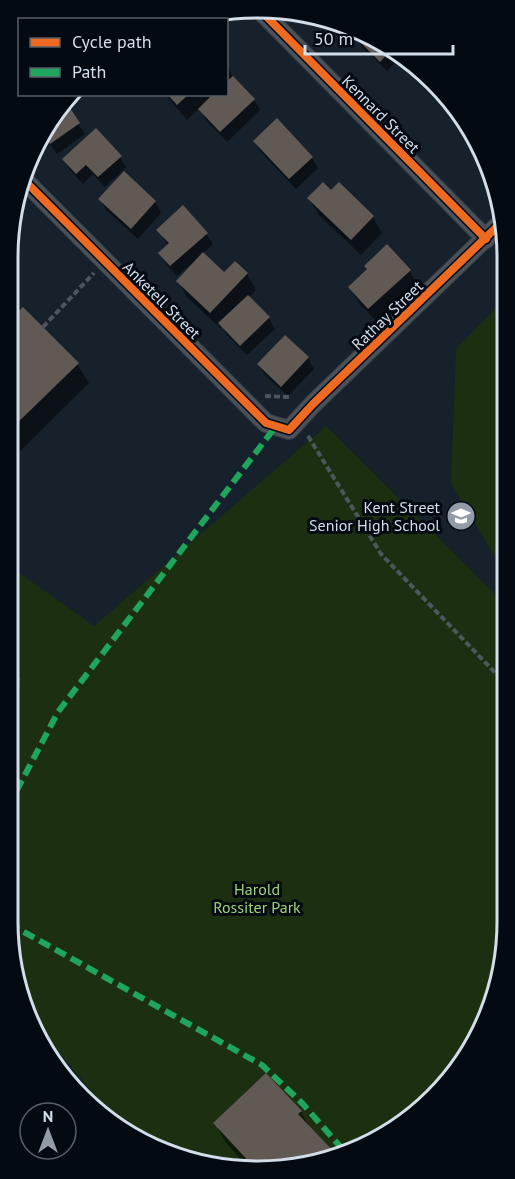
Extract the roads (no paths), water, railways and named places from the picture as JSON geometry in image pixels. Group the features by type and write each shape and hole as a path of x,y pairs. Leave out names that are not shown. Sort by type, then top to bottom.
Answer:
{"street":[{"name":"Kennard Street","path":"269,19 486,239"},
{"name":"Anketell Street","path":"29,186 266,423 293,425"},
{"name":"Rathay Street","path":"293,425 495,229"}],"place":[{"name":"Kent Street Senior High School","path":"461,516"}],"park label":[{"name":"Harold Rossiter Park","path":"257,898"}]}
